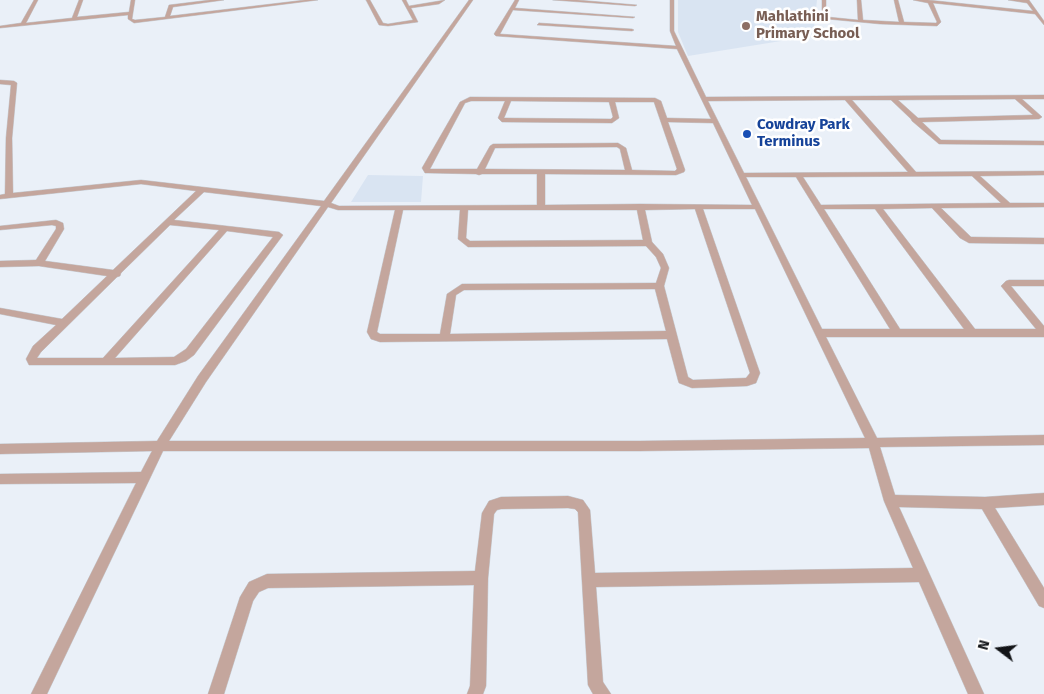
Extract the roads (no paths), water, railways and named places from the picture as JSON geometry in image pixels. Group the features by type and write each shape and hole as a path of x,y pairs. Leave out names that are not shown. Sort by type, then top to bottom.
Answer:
{"street":[{"path":"23,24 36,0"},
{"path":"74,19 81,0"},
{"path":"134,0 130,21 134,22 316,0"},
{"path":"167,18 170,6 222,0"},
{"path":"368,0 383,25 416,21 404,0"},
{"path":"409,7 439,3 444,0"},
{"path":"39,694 160,446 202,379 471,0"},
{"path":"517,0 497,34 678,48"},
{"path":"554,0 636,2 633,17 632,44"},
{"path":"672,0 672,31 678,48 743,175 873,442 890,501 976,694"},
{"path":"824,0 825,17 862,22 939,24 930,2"},
{"path":"859,0 862,22"},
{"path":"896,0 902,24"},
{"path":"914,0 1037,13"},
{"path":"1010,0 1028,1 1044,24"},
{"path":"512,9 633,17"},
{"path":"532,37 545,11"},
{"path":"0,27 131,13"},
{"path":"539,24 632,30"},
{"path":"0,82 14,83 9,138 9,195"},
{"path":"705,99 1044,97"},
{"path":"847,98 913,173"},
{"path":"893,98 935,140 943,143 1044,144"},
{"path":"914,120 1039,117 1016,98"},
{"path":"508,100 501,118 502,120 612,121 616,118 611,99"},
{"path":"611,99 658,101 681,170 676,173 431,173 426,168 466,100 611,99"},
{"path":"664,120 715,121"},
{"path":"0,140 9,138"},
{"path":"479,173 494,146 562,145 621,146 629,173"},
{"path":"743,175 1044,172"},
{"path":"541,173 541,206"},
{"path":"973,173 1008,205"},
{"path":"798,174 898,334"},
{"path":"0,197 141,182 327,204 338,208 541,206 758,207"},
{"path":"168,222 279,235 186,356 175,361 33,362 31,359 33,355 117,274 168,222 202,189"},
{"path":"933,205 969,240 1044,241"},
{"path":"819,206 1044,205"},
{"path":"640,206 648,243 663,260 664,273 659,286 681,376 687,382 747,382 754,376 698,207"},
{"path":"877,206 972,334"},
{"path":"400,208 372,332 374,336 380,338 670,335"},
{"path":"464,208 462,239 468,244 648,243"},
{"path":"0,228 53,222 60,225 39,264"},
{"path":"106,361 224,230"},
{"path":"0,264 39,264 117,274"},
{"path":"1044,283 1009,283 1006,286 1044,333"},
{"path":"444,337 452,294 462,288 659,286"},
{"path":"0,311 65,323"},
{"path":"821,333 1044,333"},
{"path":"0,449 160,446 640,446 1044,440"},
{"path":"0,479 144,477"},
{"path":"890,501 984,503 1044,499"},
{"path":"475,694 478,686 481,578 488,513 492,505 501,503 568,502 579,504 584,510 596,684 603,694"},
{"path":"984,503 1044,601"},
{"path":"589,580 924,575"},
{"path":"216,694 246,597 254,587 276,581 481,578"}],"place":[{"name":"Mahlathini Primary School","path":"746,26"},
{"name":"Cowdray Park Terminus","path":"747,134"}]}
